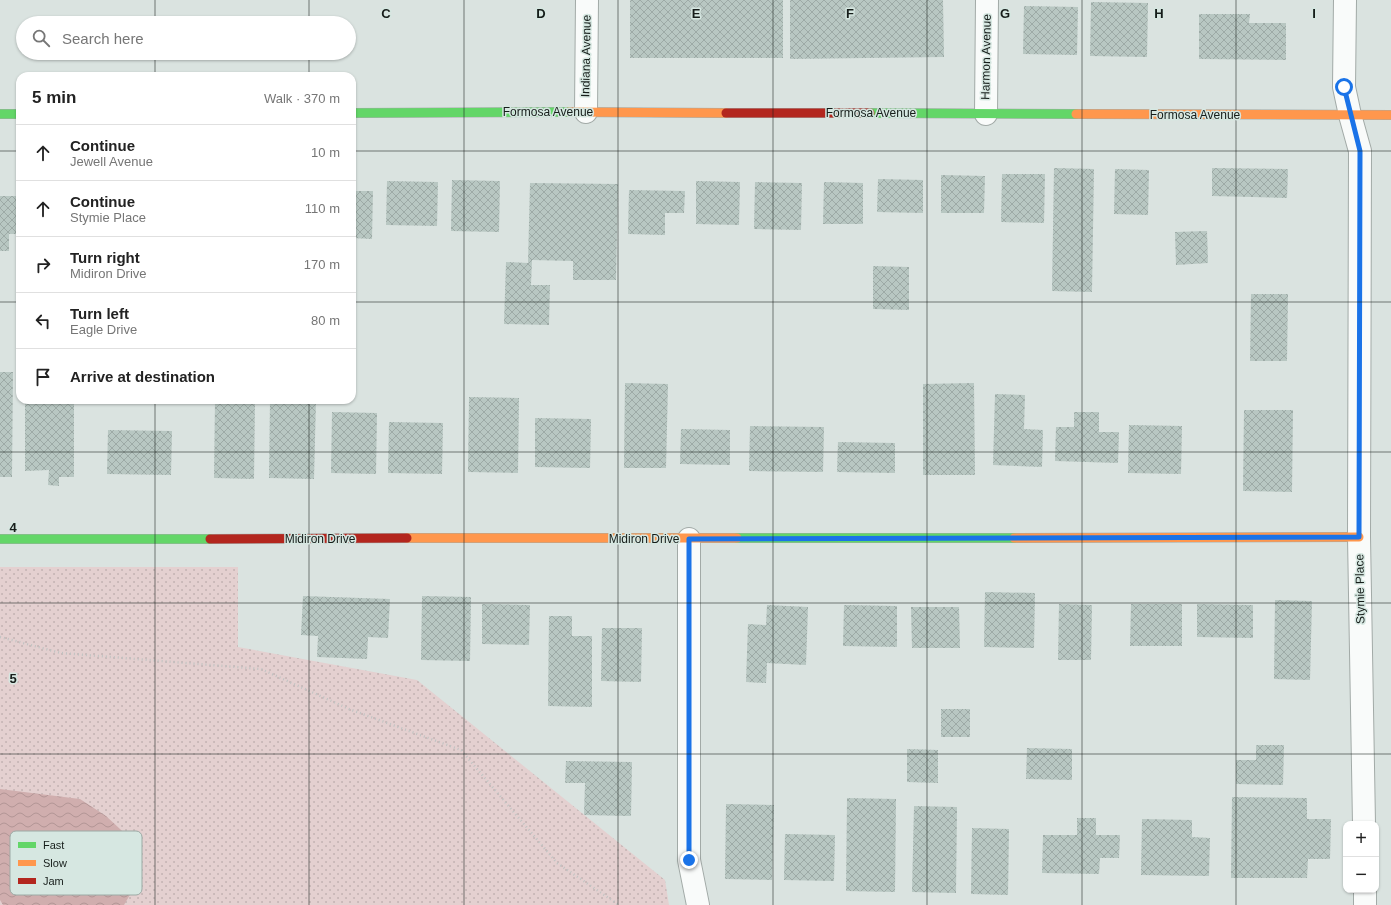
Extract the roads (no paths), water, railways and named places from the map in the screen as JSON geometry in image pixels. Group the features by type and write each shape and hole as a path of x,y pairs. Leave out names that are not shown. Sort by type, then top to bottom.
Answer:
{"street":[{"name":"Indiana Avenue","path":"586,112 587,0"},
{"name":"Harmon Avenue","path":"986,114 987,0"},
{"name":"Stymie Place","path":"1345,0 1344,87 1360,151 1359,537 1364,821"},
{"name":"Formosa Avenue","path":"356,113 586,112 1391,115"},
{"path":"0,114 16,114"},
{"name":"Midiron Drive","path":"0,539 1359,537"},
{"path":"689,539 689,860 698,905"},
{"path":"1365,893 1365,905"}],"water":[{"path":"0,789 80,799 106,816 122,831 10,831 10,895 130,895 124,905 3,905 0,900"}]}
